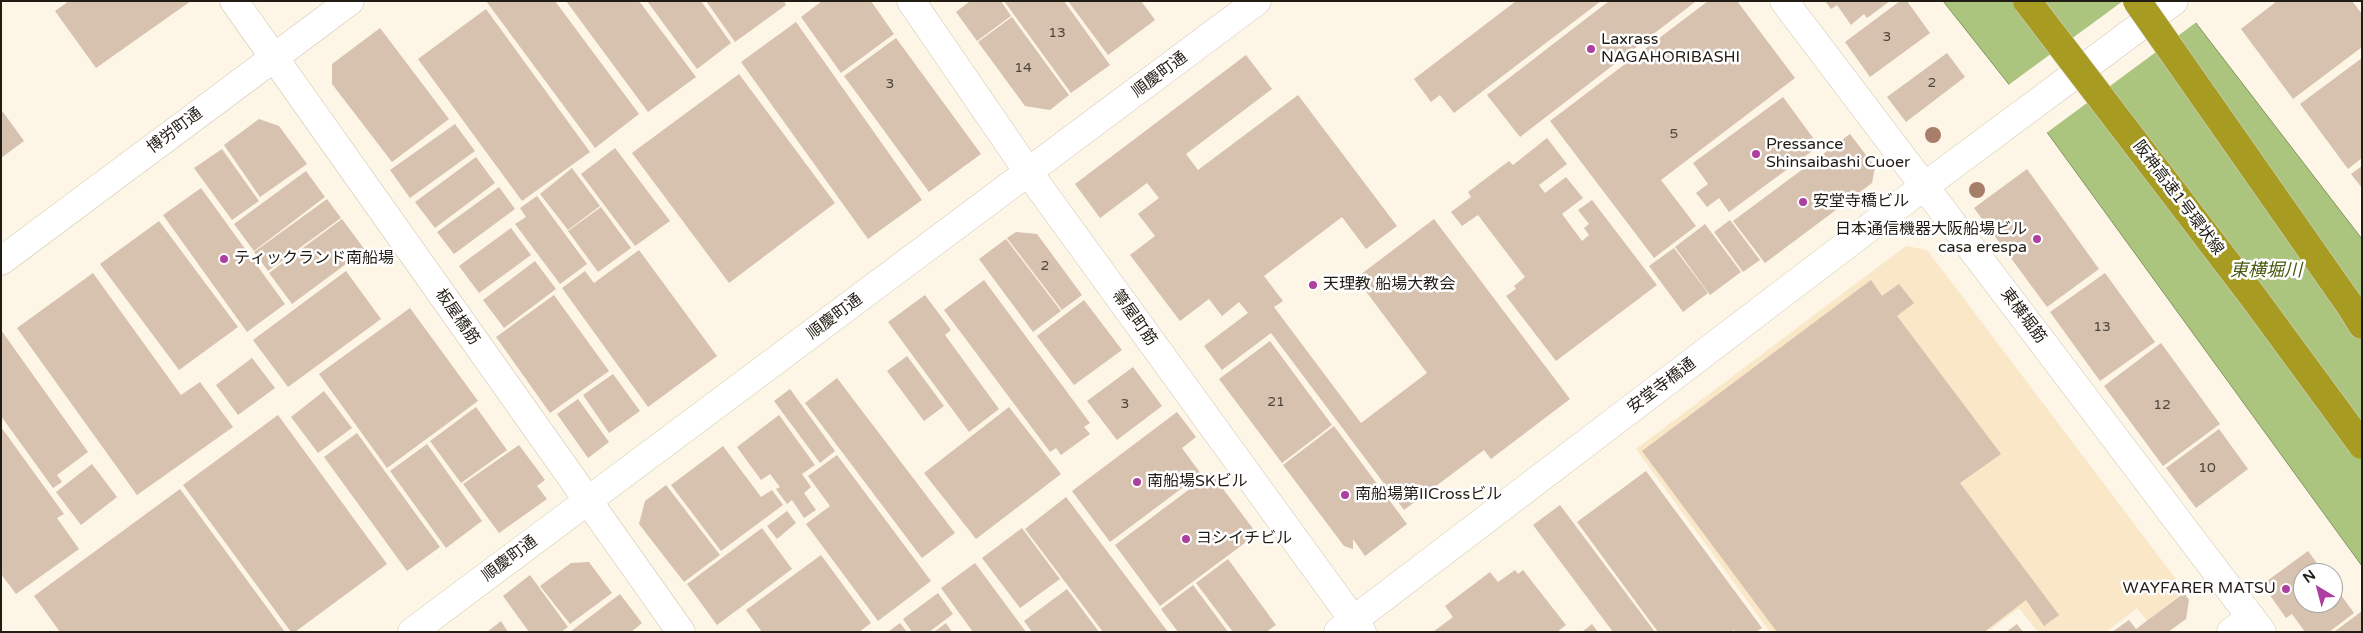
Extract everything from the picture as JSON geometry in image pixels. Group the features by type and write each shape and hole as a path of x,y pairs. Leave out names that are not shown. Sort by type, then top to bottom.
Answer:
{"highway":[{"name":"阪神高速1号環状線","path":"2027,1 2254,298 2362,445"},
{"path":"2137,1 2362,325"}],"street":[{"name":"板屋橋筋","path":"234,1 681,632"},
{"name":"博労町通","path":"1,261 350,1"},
{"name":"箒屋町筋","path":"911,1 1029,173 1352,628"},
{"name":"順慶町通","path":"412,632 1257,1"},
{"name":"東横堀筋","path":"1784,1 1925,186 2248,627"},
{"name":"安堂寺橋通","path":"1352,628 1985,140 2174,1"}],"shaded area":[{"path":"1906,246 1927,250 2185,591 2147,621 2137,608 2106,632 2038,632 2019,608 1987,632 1770,632 1636,449"}],"water":[{"name":"東横堀川","path":"1943,1 2179,1 2362,239 2362,566 2049,135"}],"pier":[{"path":"2123,1 2182,1 2198,21 2045,134 2007,86"}],"building":[{"path":"69,1 191,1 96,68 55,11"},
{"path":"486,1 555,1 639,114 595,148"},
{"path":"566,1 639,1 696,77 648,112"},
{"path":"647,1 701,1 731,43 697,69"},
{"path":"706,1 784,1 786,5 735,42"},
{"path":"822,1 871,1 894,34 841,73 801,17"},
{"path":"970,1 1001,1 1011,16 977,41 956,12"},
{"path":"1004,1 1064,1 1110,65 1071,93"},
{"path":"1068,1 1141,1 1155,20 1108,55"},
{"path":"1516,1 1601,1 1454,113 1440,95 1431,102 1414,79"},
{"name":"Laxrass NAGAHORIBASHI","path":"1609,1 1695,2 1520,137 1487,95"},
{"path":"1708,1 1737,1 1795,78 1661,180 1696,226 1654,258 1550,121"},
{"path":"1825,1 1890,1 1867,18 1864,14 1851,25 1837,5 1831,9"},
{"path":"1900,1 1907,1 1930,33 1870,77 1845,42"},
{"path":"2277,1 2352,1 2362,14 2362,47 2293,99 2241,29"},
{"path":"486,9 590,152 522,201 418,59"},
{"path":"1012,17 1069,95 1050,110 1025,106 978,42"},
{"path":"796,22 922,200 868,239 741,62"},
{"path":"380,28 449,119 392,162 332,84 332,64"},
{"path":"896,38 981,154 929,192 844,76"},
{"path":"1947,53 1965,77 1906,122 1887,97"},
{"name":"天理教 船場大教会","path":"1246,55 1272,89 1186,154 1198,170 1298,95 1397,226 1366,249 1342,217 1264,276 1283,301 1274,307 1361,423 1427,373 1356,278 1434,219 1570,399 1491,459 1484,450 1404,510 1271,333 1222,370 1204,346 1248,313 1239,302 1222,316 1209,299 1180,321 1130,255 1155,236 1138,214 1159,198 1147,183 1100,218 1075,184"},
{"path":"2362,58 2362,158 2348,169 2300,104"},
{"path":"739,74 835,203 729,283 632,153"},
{"name":"Pressance Shinsaibashi Cuoer","path":"1783,97 1819,146 1729,212 1719,198 1707,207 1696,193 1708,184 1693,163"},
{"path":"3,112 24,141 1,158 1,113"},
{"path":"259,119 279,126 307,164 260,197 224,145"},
{"path":"455,124 475,151 410,198 390,170"},
{"name":"安堂寺橋ビル","path":"1850,134 1875,167 1872,183 1765,263 1733,221"},
{"path":"1547,138 1567,164 1539,185 1545,193 1566,177 1583,198 1562,214 1582,241 1589,235 1584,228 1589,224 1578,210 1592,200 1657,285 1556,361 1506,296 1516,289 1514,286 1525,277 1478,215 1462,226 1451,212 1471,197 1468,192 1509,161 1513,165"},
{"path":"615,148 670,221 635,246 581,174"},
{"path":"222,149 259,201 232,220 194,168"},
{"path":"476,157 495,183 435,228 415,202"},
{"path":"2362,166 2362,188 2351,174"},
{"path":"572,168 600,206 568,230 540,194"},
{"name":"日本通信機器大阪船場ビル casa erespa","path":"2027,169 2099,269 2047,307 1974,208"},
{"path":"306,171 325,197 254,251 234,224"},
{"path":"499,187 515,209 454,254 437,232"},
{"name":"ティックランド南船場","path":"201,188 285,304 247,332 163,215"},
{"path":"537,196 587,264 560,284 515,224 526,217 520,208"},
{"path":"327,199 341,218 268,271 254,252"},
{"path":"601,207 631,248 598,272 568,231"},
{"path":"342,219 365,250 292,304 269,273"},
{"path":"1730,220 1760,260 1743,272 1714,232"},
{"path":"159,221 238,327 179,370 100,264"},
{"path":"1705,224 1741,272 1710,295 1675,247"},
{"path":"511,228 531,255 479,293 459,266"},
{"path":"1016,232 1037,234 1082,295 1062,310 1007,238"},
{"path":"1006,239 1061,311 1033,332 979,259"},
{"path":"1674,248 1708,293 1683,312 1649,266"},
{"path":"639,250 717,356 648,407 562,288 585,271 594,283"},
{"path":"535,261 556,289 504,328 483,300"},
{"path":"346,271 381,319 288,387 253,340"},
{"path":"93,273 181,395 200,382 233,427 137,495 17,328"},
{"path":"2105,273 2155,342 2100,381 2050,312"},
{"path":"984,280 1090,423 1084,427 1090,434 1061,455 1056,448 1050,452 944,310"},
{"path":"1871,280 1882,296 1899,284 1914,303 1897,316 2001,454 1960,483 2059,615 2044,626 2026,600 1984,632 1777,632 1642,451"},
{"path":"554,295 609,371 550,413 496,337"},
{"path":"925,295 951,330 945,335 999,409 969,432 888,322"},
{"path":"1084,300 1122,350 1074,385 1037,336"},
{"path":"410,308 478,401 387,468 319,374"},
{"path":"1,330 88,452 57,475 62,482 53,488 1,416"},
{"path":"1270,341 1332,425 1282,463 1219,379"},
{"path":"2161,343 2220,424 2163,466 2104,386"},
{"path":"907,356 944,406 924,421 887,371"},
{"path":"252,358 275,388 238,415 216,385"},
{"path":"1133,367 1162,406 1117,440 1087,401"},
{"path":"613,374 640,411 609,433 583,395"},
{"path":"837,378 955,533 922,558 805,403"},
{"path":"790,389 835,451 820,463 774,401"},
{"path":"324,391 352,428 318,453 291,417"},
{"path":"578,399 609,442 588,458 557,414"},
{"path":"476,407 507,450 461,483 430,441"},
{"path":"1009,407 1061,474 976,539 924,473"},
{"name":"南船場SKビル","path":"1177,412 1196,437 1182,448 1201,474 1110,542 1072,491"},
{"path":"278,415 387,564 295,632 291,632 183,485"},
{"path":"779,415 815,465 802,474 811,487 804,493 816,510 804,518 792,500 787,504 776,489 780,487 770,474 761,480 737,447"},
{"name":"南船場第IICrossビル","path":"1334,426 1407,524 1365,556 1353,539 1353,549 1344,546 1283,465"},
{"path":"1,427 64,514 57,518 79,549 16,594 1,574"},
{"path":"2219,429 2248,469 2196,508 2166,468"},
{"path":"357,433 440,547 407,571 324,457"},
{"path":"427,444 482,521 446,548 390,471"},
{"path":"519,445 545,480 537,486 547,499 499,533 463,484"},
{"path":"723,446 761,497 772,490 783,505 721,551 671,485"},
{"path":"837,455 931,581 878,621 806,524 830,506 808,476"},
{"path":"92,464 117,497 81,525 56,492"},
{"path":"1646,471 1762,628 1756,632 1736,632 1734,630 1731,632 1658,632 1577,522"},
{"name":"ヨシイチビル","path":"1211,473 1257,534 1160,606 1115,545"},
{"path":"666,485 720,555 684,582 639,524 645,501"},
{"path":"180,489 285,632 60,632 34,596"},
{"path":"1066,497 1168,632 1103,632 1025,529"},
{"path":"1560,505 1655,632 1613,632 1533,525"},
{"path":"787,511 796,523 777,539 767,526"},
{"path":"762,528 792,569 717,625 687,584"},
{"path":"1022,528 1060,579 1020,608 982,558"},
{"name":"WAYFARER MATSU","path":"2308,551 2317,563 2293,563 2293,613 2343,613 2343,598 2354,613 2329,632 2305,632 2292,614 2286,618 2267,591 2272,587 2267,581"},
{"path":"821,555 871,623 859,632 762,632 746,610"},
{"path":"1228,559 1276,625 1266,632 1233,632 1196,583"},
{"path":"589,562 612,593 570,624 540,586 571,563"},
{"path":"975,563 1026,632 973,632 941,588"},
{"path":"1515,570 1518,574 1523,570 1566,625 1557,632 1433,632 1453,617 1445,606 1490,572 1498,582"},
{"path":"530,575 568,627 561,632 529,632 503,596"},
{"path":"1193,585 1228,632 1178,632 1161,609"},
{"path":"1067,589 1099,632 1032,632 1024,621"},
{"path":"938,593 953,614 929,632 912,632 903,619"},
{"path":"2184,593 2189,600 2186,619 2168,632 2112,632 2129,620 2136,629"},
{"path":"620,594 642,623 631,632 570,632"},
{"path":"2362,611 2362,632 2334,632"},
{"path":"501,621 508,632 487,632"},
{"path":"900,623 907,632 888,632"},
{"path":"946,623 952,632 934,632"},
{"path":"1592,624 1598,632 1582,632"},
{"path":"2017,624 2023,632 2006,632"}],"place":[{"name":"Laxrass NAGAHORIBASHI","path":"1591,49"},
{"name":"Pressance Shinsaibashi Cuoer","path":"1756,154"},
{"name":"安堂寺橋ビル","path":"1803,202"},
{"name":"日本通信機器大阪船場ビル casa erespa","path":"2037,239"},
{"name":"ティックランド南船場","path":"224,259"},
{"name":"天理教 船場大教会","path":"1313,285"},
{"name":"南船場SKビル","path":"1137,482"},
{"name":"南船場第IICrossビル","path":"1345,495"},
{"name":"ヨシイチビル","path":"1186,539"},
{"name":"WAYFARER MATSU","path":"2286,589"}]}
